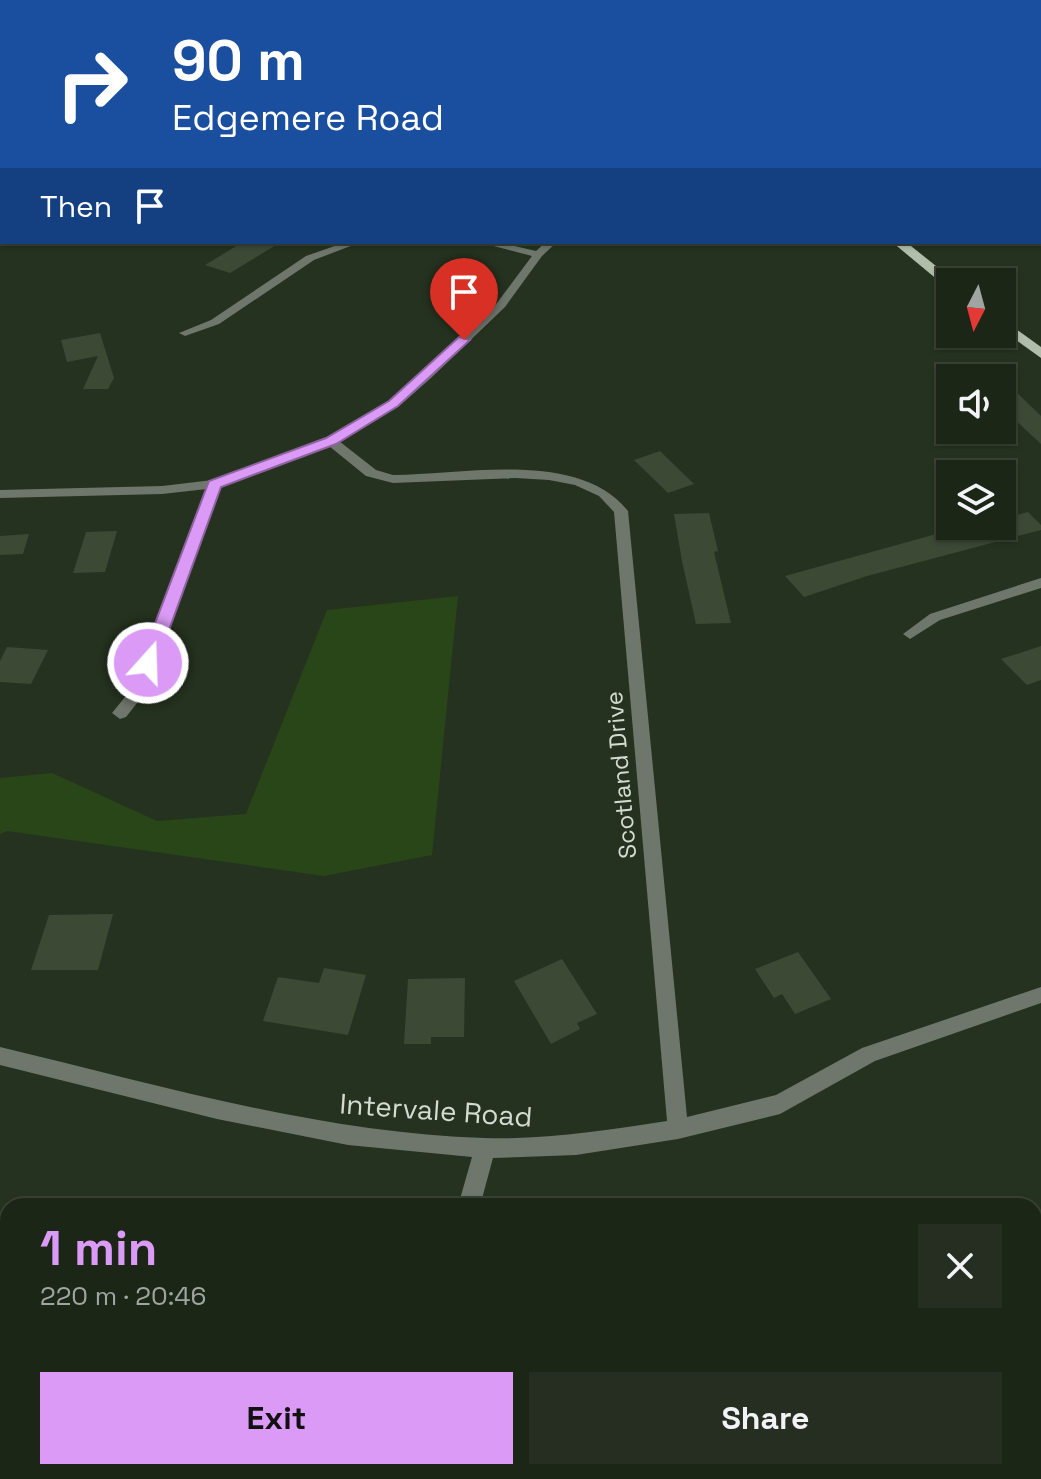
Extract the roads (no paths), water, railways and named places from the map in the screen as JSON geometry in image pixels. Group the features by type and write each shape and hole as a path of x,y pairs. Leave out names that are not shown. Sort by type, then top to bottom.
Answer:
{"main road":[{"path":"901,244 936,272"},
{"path":"1016,334 1041,354"}],"street":[{"path":"185,333 215,322 310,258 350,244"},
{"path":"492,244 538,254"},
{"path":"0,494 162,490 215,484 331,441 394,404 427,376 501,305 538,254 550,244"},
{"name":"Scotland Drive","path":"331,441 371,473 393,479 558,476 594,486 606,493 621,511 678,1129"},
{"path":"120,713 137,693 215,484"},
{"path":"910,634 935,617 1041,583"},
{"name":"Intervale Road","path":"0,1056 217,1109 348,1135 485,1148 576,1145 678,1129 780,1104 869,1054 1041,995"},
{"path":"471,1198 485,1148"}]}
